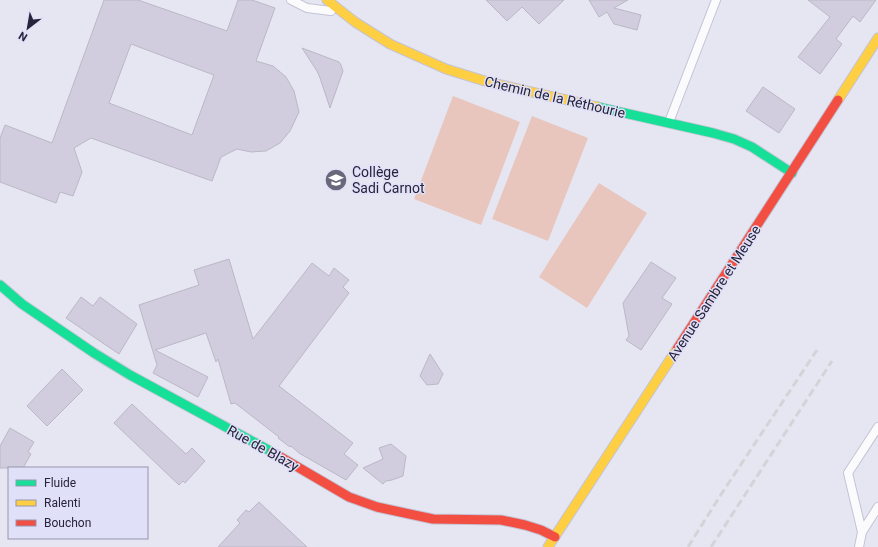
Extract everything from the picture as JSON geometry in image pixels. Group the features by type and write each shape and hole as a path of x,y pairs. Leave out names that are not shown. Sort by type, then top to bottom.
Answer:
{"street":[{"name":"Chemin de la Réthourie","path":"327,0 355,22 390,44 431,64 488,82 734,139 752,148 792,173"},
{"name":"Avenue Sambre et Meuse","path":"548,547 792,173 878,38"},
{"name":"Rue de Blazy","path":"0,285 22,304 94,353 349,497 377,507 433,519 501,520 541,530 555,537"}],"lane":[{"path":"291,0 307,8 343,12"},
{"path":"668,123 716,0"},
{"path":"862,532 848,473 878,427"},
{"path":"859,547 862,532 878,507"}],"shaded area":[{"path":"453,96 520,122 481,225 414,199"},
{"path":"532,116 588,138 548,241 492,219"},
{"path":"599,183 647,213 587,308 539,277"}],"building":[{"path":"104,0 138,0 227,31 238,0 252,0 275,8 256,61 273,66 286,77 294,91 299,112 290,131 280,143 266,151 251,152 237,149 221,157 212,181 91,138 74,148 82,172 73,196 60,192 56,203 0,182 0,138 5,125 52,143","holes":["131,44 214,75 192,135 109,103"]},
{"path":"486,0 564,0 539,24 522,7 507,21"},
{"path":"589,0 628,0 614,8 641,15 637,30 614,24 607,12 599,17"},
{"path":"808,0 876,0 860,22 853,16 836,39 842,44 820,74 798,57 830,17"},
{"path":"302,48 339,62 341,65 343,71 330,108 317,71"},
{"path":"763,87 795,109 779,133 746,111"},
{"path":"229,259 253,339 312,263 329,276 334,268 349,280 343,287 349,293 279,386 353,443 344,454 358,465 346,480 299,453 235,403 231,404 218,359 216,362 206,333 155,350 208,377 198,397 153,373 157,365 139,305 199,285 194,270"},
{"path":"651,262 676,278 662,298 672,304 641,350 626,340 629,336 623,303"},
{"path":"81,297 93,306 100,297 137,324 119,354 66,318"},
{"path":"430,354 443,374 438,384 427,385 420,376"},
{"path":"62,369 83,390 47,426 27,406"},
{"path":"132,404 186,454 192,448 205,461 185,483 183,481 179,485 114,423"},
{"path":"10,428 34,442 28,452 31,454 24,467 0,468 0,446"},
{"path":"391,444 406,456 403,476 386,481 383,484 363,468 383,459 379,448"},
{"path":"259,502 307,547 218,547 240,523 237,520 246,510 249,512"}],"railway":[{"path":"688,547 817,350"},
{"path":"711,547 832,361"}],"traffic: fast":[{"path":"598,107 734,139 752,147 792,173"},
{"path":"0,285 22,304 94,353 130,375 272,452"}],"traffic: slow":[{"path":"327,0 355,22 390,44 446,69 488,82 598,107"},
{"path":"838,100 878,38"},
{"path":"548,547 677,349"}],"traffic: jam":[{"path":"677,349 838,100"},
{"path":"272,452 349,497 377,507 433,519 501,520 541,530 555,537"}],"place":[{"name":"Collège Sadi Carnot","path":"336,180"}]}
